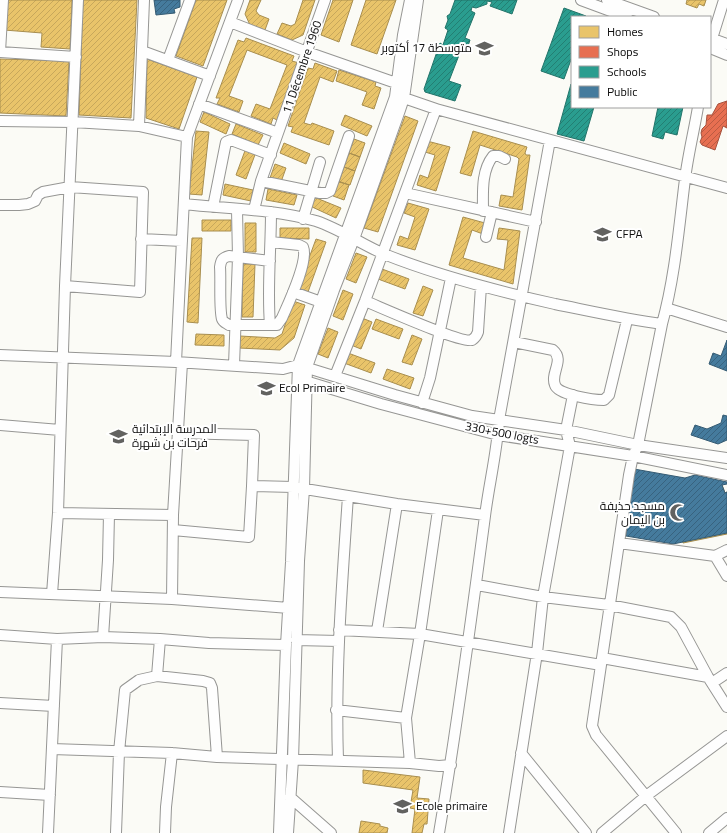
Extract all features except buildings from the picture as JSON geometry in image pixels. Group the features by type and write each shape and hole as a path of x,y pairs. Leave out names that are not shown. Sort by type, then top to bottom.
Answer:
{"street":[{"path":"52,594 58,513 65,286 78,0"},
{"path":"139,126 144,0"},
{"path":"168,60 190,0"},
{"path":"172,599 173,515 187,137 238,0"},
{"name":"11 Décembre 1960","path":"254,210 261,181 325,0"},
{"path":"288,833 293,760 299,561 304,489 302,366 321,302 344,234 399,97 396,83 410,0"},
{"path":"302,366 354,239 399,97 418,0"},
{"path":"581,0 624,16"},
{"path":"607,0 651,16"},
{"path":"711,39 724,0"},
{"path":"2,2 0,52 76,57"},
{"path":"230,22 307,52 396,83"},
{"path":"711,42 727,44"},
{"path":"711,43 727,55"},
{"path":"142,50 210,76"},
{"path":"399,97 436,109 727,188"},
{"path":"199,104 278,133"},
{"path":"676,833 596,735 592,726 629,475 633,456 638,446 666,308 678,241 685,177 698,108"},
{"path":"335,376 383,254 436,109"},
{"path":"0,120 139,126 187,137"},
{"path":"261,181 311,191 326,193 330,191 349,136"},
{"path":"214,207 226,142 231,140 271,155"},
{"path":"439,833 451,765 467,641 499,420 550,140"},
{"path":"486,236 487,212 482,185 489,160 493,156 499,156 505,159"},
{"path":"303,219 320,162"},
{"path":"0,205 28,204 35,201 38,195 43,192 70,187 143,192 140,292 65,286"},
{"path":"405,193 536,222"},
{"path":"184,204 271,212 315,221 332,227 383,254 451,278 627,320 662,324"},
{"path":"234,365 238,257 237,210"},
{"path":"270,325 271,212"},
{"path":"142,239 182,241"},
{"path":"270,261 229,256 223,257 220,267 222,318 224,322 229,325 278,325 293,292 305,251 303,247 299,245 271,242"},
{"path":"422,403 451,278"},
{"path":"365,300 439,331 470,340 475,338 478,332 481,286"},
{"path":"293,292 321,302"},
{"path":"666,308 727,327"},
{"path":"514,342 553,350 556,352 558,359 554,382 555,387 558,390 573,395 606,400 608,398 627,320"},
{"path":"0,355 179,362 283,369 302,366 422,403 472,416 566,430 638,446 727,458"},
{"name":"330+500 logts","path":"283,369 302,380 381,404 498,435 633,456 727,475"},
{"path":"279,833 293,487 302,380"},
{"path":"509,833 537,653 543,597 570,446 566,430 573,395"},
{"path":"0,425 60,430"},
{"path":"173,530 249,537 252,486 254,435 177,432"},
{"path":"252,486 293,487 438,510 485,515"},
{"path":"338,760 336,710 339,635 348,496"},
{"path":"377,631 397,504"},
{"path":"410,763 406,718 438,510"},
{"path":"58,513 173,515"},
{"path":"103,637 108,560 109,514"},
{"path":"619,543 715,556 727,550"},
{"path":"715,556 727,576"},
{"path":"476,586 609,606 662,615 674,619 681,627 710,680 727,707"},
{"path":"0,592 172,599 288,608"},
{"path":"296,640 377,631 420,634 710,680 727,673"},
{"path":"0,635 57,639 103,637 209,644 286,645"},
{"path":"48,833 57,639"},
{"path":"157,676 160,640"},
{"path":"116,833 118,752 125,690 139,680 157,676 210,683 212,688 218,757"},
{"path":"0,703 54,706"},
{"path":"336,710 406,718"},
{"path":"602,833 646,796 727,736"},
{"path":"52,749 172,753 218,757 293,760 410,763 439,766 451,765"},
{"path":"165,833 166,807 172,753"},
{"path":"521,753 586,833"},
{"path":"0,792 50,795"},
{"path":"290,797 331,833"},
{"path":"709,833 727,818"}],"place":[{"name":"متوسطة 17 أكتوبر","path":"485,48"},
{"name":"CFPA","path":"603,234"},
{"name":"Ecol Primaire","path":"266,388"},
{"name":"المدرسة الإبتدائية فرحات بن شهرة","path":"119,436"},
{"name":"مسجد حذيفة بن اليمان","path":"678,513"},
{"name":"Ecole primaire","path":"403,806"}]}
